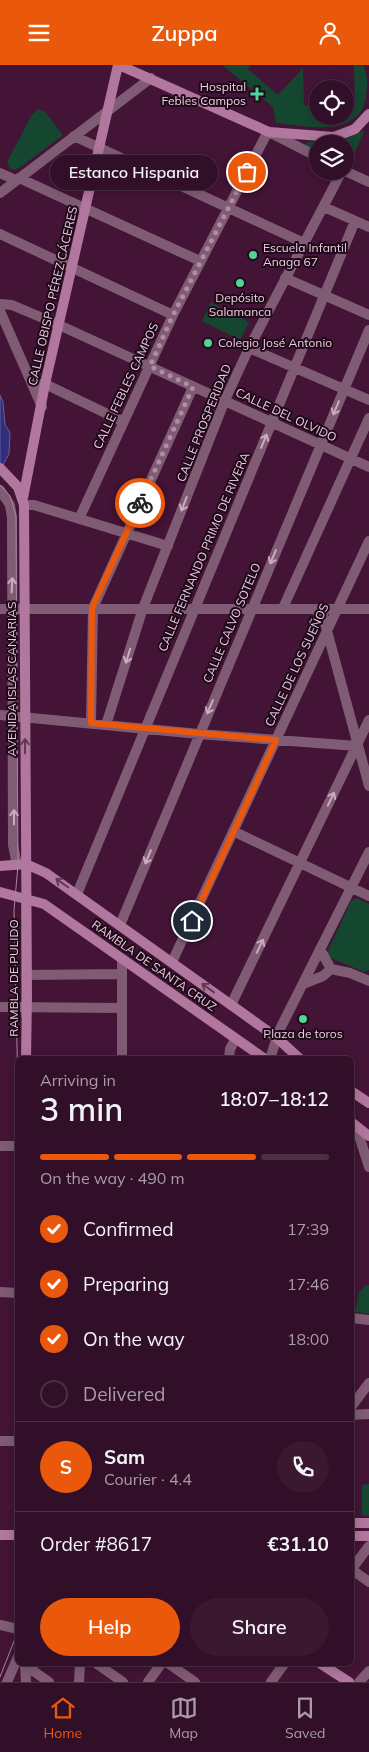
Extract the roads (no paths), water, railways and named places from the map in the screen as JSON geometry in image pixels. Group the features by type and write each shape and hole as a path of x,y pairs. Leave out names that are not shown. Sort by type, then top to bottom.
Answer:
{"street":[{"path":"119,65 152,78 309,152"},
{"name":"CALLE OBISPO PÉREZ CÁCERES","path":"24,502 45,384 119,65"},
{"path":"0,193 108,109 152,78"},
{"path":"269,132 334,137 355,129 369,114"},
{"name":"CALLE FEBLES CAMPOS","path":"79,519 122,421 173,315 228,206 269,132"},
{"path":"74,136 304,243"},
{"path":"0,173 85,208 200,261"},
{"path":"354,176 369,182"},
{"name":"CALLE PROSPERIDAD","path":"106,725 143,608 224,400 285,278 338,180"},
{"path":"324,207 369,227"},
{"name":"CALLE FERNANDO PRIMO DE RIVERA","path":"77,894 355,221"},
{"path":"0,234 173,315"},
{"path":"285,278 369,315"},
{"name":"CALLE DEL OLVIDO","path":"0,304 12,305 59,325 369,467"},
{"path":"0,311 42,407"},
{"name":"CALLE CALVO SOTELO","path":"120,925 369,330"},
{"path":"249,348 369,400"},
{"path":"32,385 45,384 122,421"},
{"path":"91,723 92,608 193,387"},
{"path":"283,608 369,418"},
{"name":"AVENIDA ISLAS CANARIAS","path":"0,468 13,480 24,502 25,717 22,865 27,898"},
{"path":"13,480 23,479 28,474"},
{"name":"AVENIDA ISLAS CANARIAS","path":"0,491 5,506 12,518 13,845 22,865"},
{"path":"24,502 168,546"},
{"name":"CALLE DE LOS SUEÑOS","path":"172,962 369,541"},
{"path":"0,609 25,607 251,610 283,608 369,609"},
{"path":"314,609 323,616 328,631 357,745 367,768 369,786"},
{"path":"0,715 346,747 369,740"},
{"path":"231,1005 368,725 350,717"},
{"path":"348,763 367,768"},
{"path":"233,831 369,896"},
{"path":"271,1056 276,1037 369,853"},
{"path":"0,866 22,865"},
{"name":"RAMBLA DE SANTA CRUZ","path":"22,865 46,873 77,894 276,1037 297,1056"},
{"name":"RAMBLA DE SANTA CRUZ","path":"0,892 44,904 260,1056"},
{"name":"RAMBLA DE PULIDO","path":"26,1056 27,898"},
{"path":"320,949 331,969 350,973 369,981"},
{"path":"122,959 122,1056"},
{"path":"302,984 323,976 331,969"},
{"path":"27,975 122,974"},
{"path":"0,1007 122,1008"},
{"path":"229,1056 230,1049 235,1040"},
{"path":"354,1093 369,1103"},
{"path":"354,1124 367,1140 369,1167"},
{"path":"354,1145 367,1140"},
{"path":"0,1146 15,1146"},
{"path":"0,1292 15,1293"},
{"path":"354,1318 369,1320"},
{"path":"354,1403 369,1383"},
{"path":"354,1415 369,1414"},
{"path":"0,1441 15,1441"},
{"path":"354,1523 369,1523"},
{"path":"0,1535 15,1535"},
{"path":"354,1536 369,1536"},
{"path":"354,1566 369,1546"},
{"path":"354,1572 369,1582"},
{"path":"0,1625 15,1628"},
{"path":"7,1682 15,1664"},
{"path":"26,1666 26,1682"},
{"path":"27,1666 49,1682"},
{"path":"79,1682 80,1666"},
{"path":"100,1666 123,1682"},
{"path":"148,1682 160,1666"},
{"path":"172,1666 194,1682"},
{"path":"270,1682 282,1666"},
{"path":"324,1666 349,1682"},
{"path":"360,1682 369,1671"}],"tram line":[{"path":"0,474 14,488 19,502"},
{"path":"0,485 10,496 16,516 18,865 14,910 17,1056"},
{"path":"22,895 22,1017"},
{"path":"0,1677 15,1639"}],"place":[{"name":"Hospital Febles Campos","path":"257,94"},
{"name":"Estanco Hispania","path":"247,172"},
{"name":"Escuela Infantil Anaga 67","path":"253,255"},
{"name":"Depósito Salamanca","path":"240,283"},
{"name":"Colegio José Antonio","path":"208,343"},
{"name":"Plaza de toros","path":"303,1019"}]}
